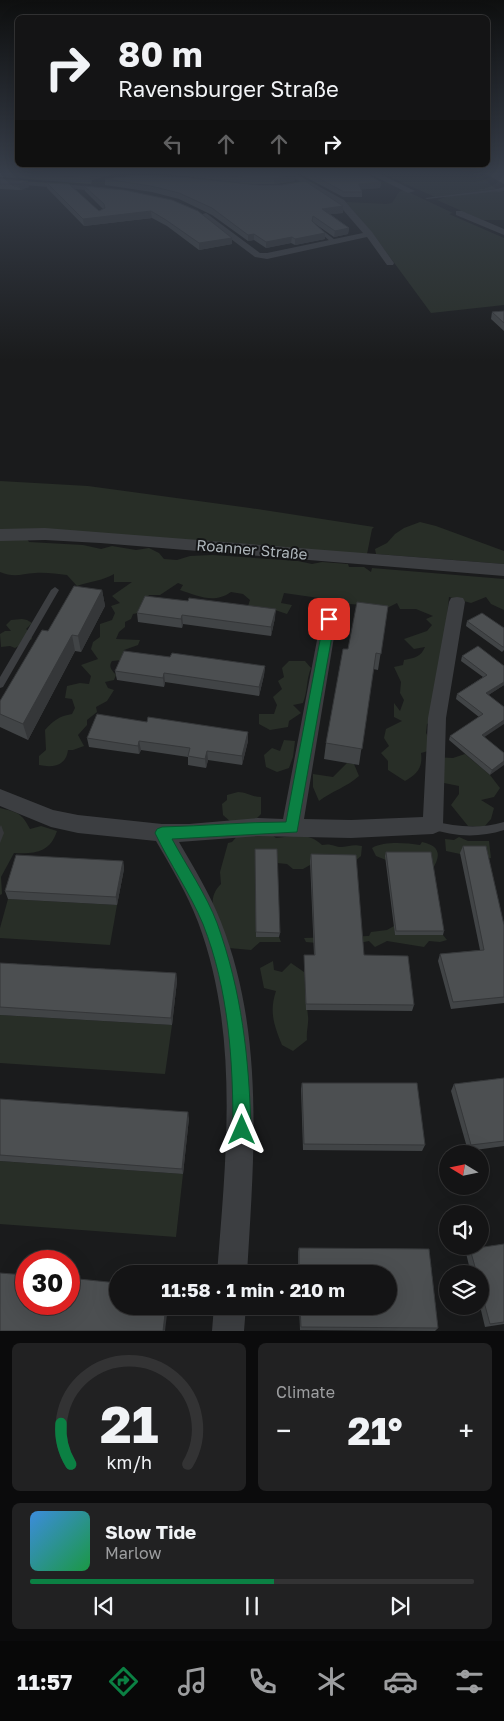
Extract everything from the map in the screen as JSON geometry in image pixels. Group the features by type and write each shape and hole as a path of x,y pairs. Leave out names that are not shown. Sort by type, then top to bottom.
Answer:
{"street":[{"path":"232,236 258,255 267,256 358,236"},
{"path":"371,236 390,263"},
{"name":"Roanner Straße","path":"0,535 86,536 504,570"},
{"path":"0,798 51,818 78,824 162,833 214,832 244,828 366,829 432,825 437,718 457,602"},
{"path":"292,828 329,619"},
{"path":"162,833 210,922 226,974 238,1042 242,1130 233,1265"},
{"path":"228,1331 229,1315"}],"lane":[{"path":"327,236 333,241"},
{"path":"0,685 55,590"},
{"path":"432,825 468,832 490,831 504,826"}],"shaded area":[{"path":"375,236 500,236 504,238 504,305 431,313"},
{"path":"0,481 88,486 374,527 366,559 0,535"},
{"path":"420,522 504,551 504,564 376,554 375,549 387,543 395,534 404,528"},
{"path":"25,536 29,542 83,545 101,549 112,546 136,550 149,548 159,553 164,559 177,560 190,556 213,555 298,561 312,564 322,562 348,564 349,567 364,567 371,572 372,568 504,579 504,610 491,604 486,597 471,603 449,597 437,718 427,724 426,733 435,749 421,753 420,767 413,776 405,781 388,770 388,761 381,753 389,746 384,738 386,729 402,721 394,717 394,703 400,711 404,700 400,693 401,682 394,667 403,665 404,660 414,658 421,653 425,647 414,649 404,639 427,631 432,625 426,619 433,616 416,609 400,609 397,603 389,607 336,603 333,600 284,593 281,603 292,605 287,614 269,608 248,606 250,600 243,594 231,592 218,598 193,595 180,590 183,585 178,583 160,595 149,595 138,613 133,614 131,619 125,622 125,627 119,632 116,639 140,640 138,645 124,650 122,660 112,661 110,665 116,675 114,680 105,682 108,688 114,690 107,701 96,707 97,712 87,720 87,725 78,735 84,746 68,750 65,760 58,765 44,766 39,765 39,756 46,750 45,730 57,719 72,714 75,708 72,699 65,698 67,686 80,683 89,684 91,676 81,665 98,659 91,649 93,642 100,637 100,624 112,620 115,613 111,606 120,603 112,596 132,582 114,582 114,574 77,586 67,575 39,573 14,575 0,572 0,540"},
{"path":"22,619 32,623 26,629 31,633 32,639 15,648 10,646 1,647 0,634 5,631 11,631 6,625 11,620"},
{"path":"289,661 305,661 311,668 303,703 293,705 301,713 289,721 288,727 270,730 259,724 259,714 274,714 277,705 273,697 282,689 278,681 284,677 282,668"},
{"path":"284,740 295,741 293,757 289,768 277,772 266,767 264,755 272,748 280,751"},
{"path":"465,754 490,775 500,788 494,797 481,800 494,808 491,819 484,827 468,826 451,805 459,794 459,786 444,783 434,757 453,758"},
{"path":"347,763 354,764 359,776 319,801 313,787 313,774 333,777"},
{"path":"238,792 261,797 261,814 253,822 232,823 223,815 222,804 227,800 227,795"},
{"path":"0,808 18,814 30,829 41,826 57,831 46,848 35,852 14,853 1,877 2,894 0,895"},
{"path":"268,832 276,838 295,836 312,838 322,845 362,846 361,856 354,862 311,861 310,865 303,869 293,869 287,864 277,863 256,937 279,937 281,942 260,942 251,950 229,948 214,915 213,907 213,899 221,884 220,872 228,843 232,842 239,834"},
{"path":"459,837 468,841 489,841 491,858 484,859 446,851 445,839 454,840"},
{"path":"422,842 433,846 438,852 437,860 432,870 386,856 386,860 376,856 372,848 389,843 420,845"},
{"path":"8,899 117,905 110,945 0,938 0,928"},
{"path":"394,926 395,935 443,935 447,940 440,942 429,941 424,947 387,941 375,947 369,941 353,944 330,944 306,942 304,938 369,936 371,932 387,930"},
{"path":"273,961 274,970 282,972 291,963 304,972 308,1019 307,1040 293,1051 282,1045 275,1025 273,1005 276,991 264,988 260,968"},
{"path":"0,1015 172,1025 165,1074 0,1063"},
{"path":"0,1161 183,1174 176,1237 0,1224"}],"building":[{"path":"189,236 230,236 232,238 199,243"},
{"path":"257,236 309,236 295,239 292,237 266,242"},
{"path":"504,311 504,323 492,312"},
{"path":"74,586 102,590 78,636 72,635 23,724 0,714 0,701 42,630 48,631"},
{"path":"145,596 188,601 189,598 276,609 271,627 182,615 181,619 137,613"},
{"path":"357,602 388,606 381,654 376,653 362,749 326,743 343,649 348,649"},
{"path":"482,613 504,628 504,647 467,621"},
{"path":"478,646 504,666 504,682 486,693 504,707 504,720 482,735 504,753 504,761 492,770 450,736 483,714 457,694 487,675 462,656"},
{"path":"124,651 170,657 172,653 265,666 259,687 164,673 163,678 115,671"},
{"path":"97,714 147,722 148,717 248,732 242,756 207,751 205,759 188,756 190,748 139,741 138,746 87,738"},
{"path":"463,846 486,846 504,925 504,997 453,1002 440,954 484,950"},
{"path":"255,849 277,849 280,933 256,932"},
{"path":"386,852 431,852 444,931 396,931"},
{"path":"311,854 356,855 364,955 408,956 414,1005 306,1004 304,955 315,955"},
{"path":"16,855 123,861 116,897 5,891"},
{"path":"0,963 176,973 171,1018 0,1007"},
{"path":"504,1078 504,1141 471,1145 454,1084"},
{"path":"302,1083 417,1083 425,1145 304,1144"},
{"path":"0,1099 188,1112 182,1169 0,1155"},
{"path":"504,1244 504,1322 490,1324 488,1315 489,1265 474,1265 472,1255 489,1255 489,1246"},
{"path":"299,1248 429,1249 438,1328 301,1327 300,1315 397,1315 397,1265 299,1265"},
{"path":"0,1273 15,1274 15,1315 80,1315 80,1279 109,1282 109,1315 165,1315 163,1331 0,1331"}],"route":[{"path":"242,1130 238,1042 226,974 210,922 162,833 214,832 237,828 292,828 329,619"}]}
